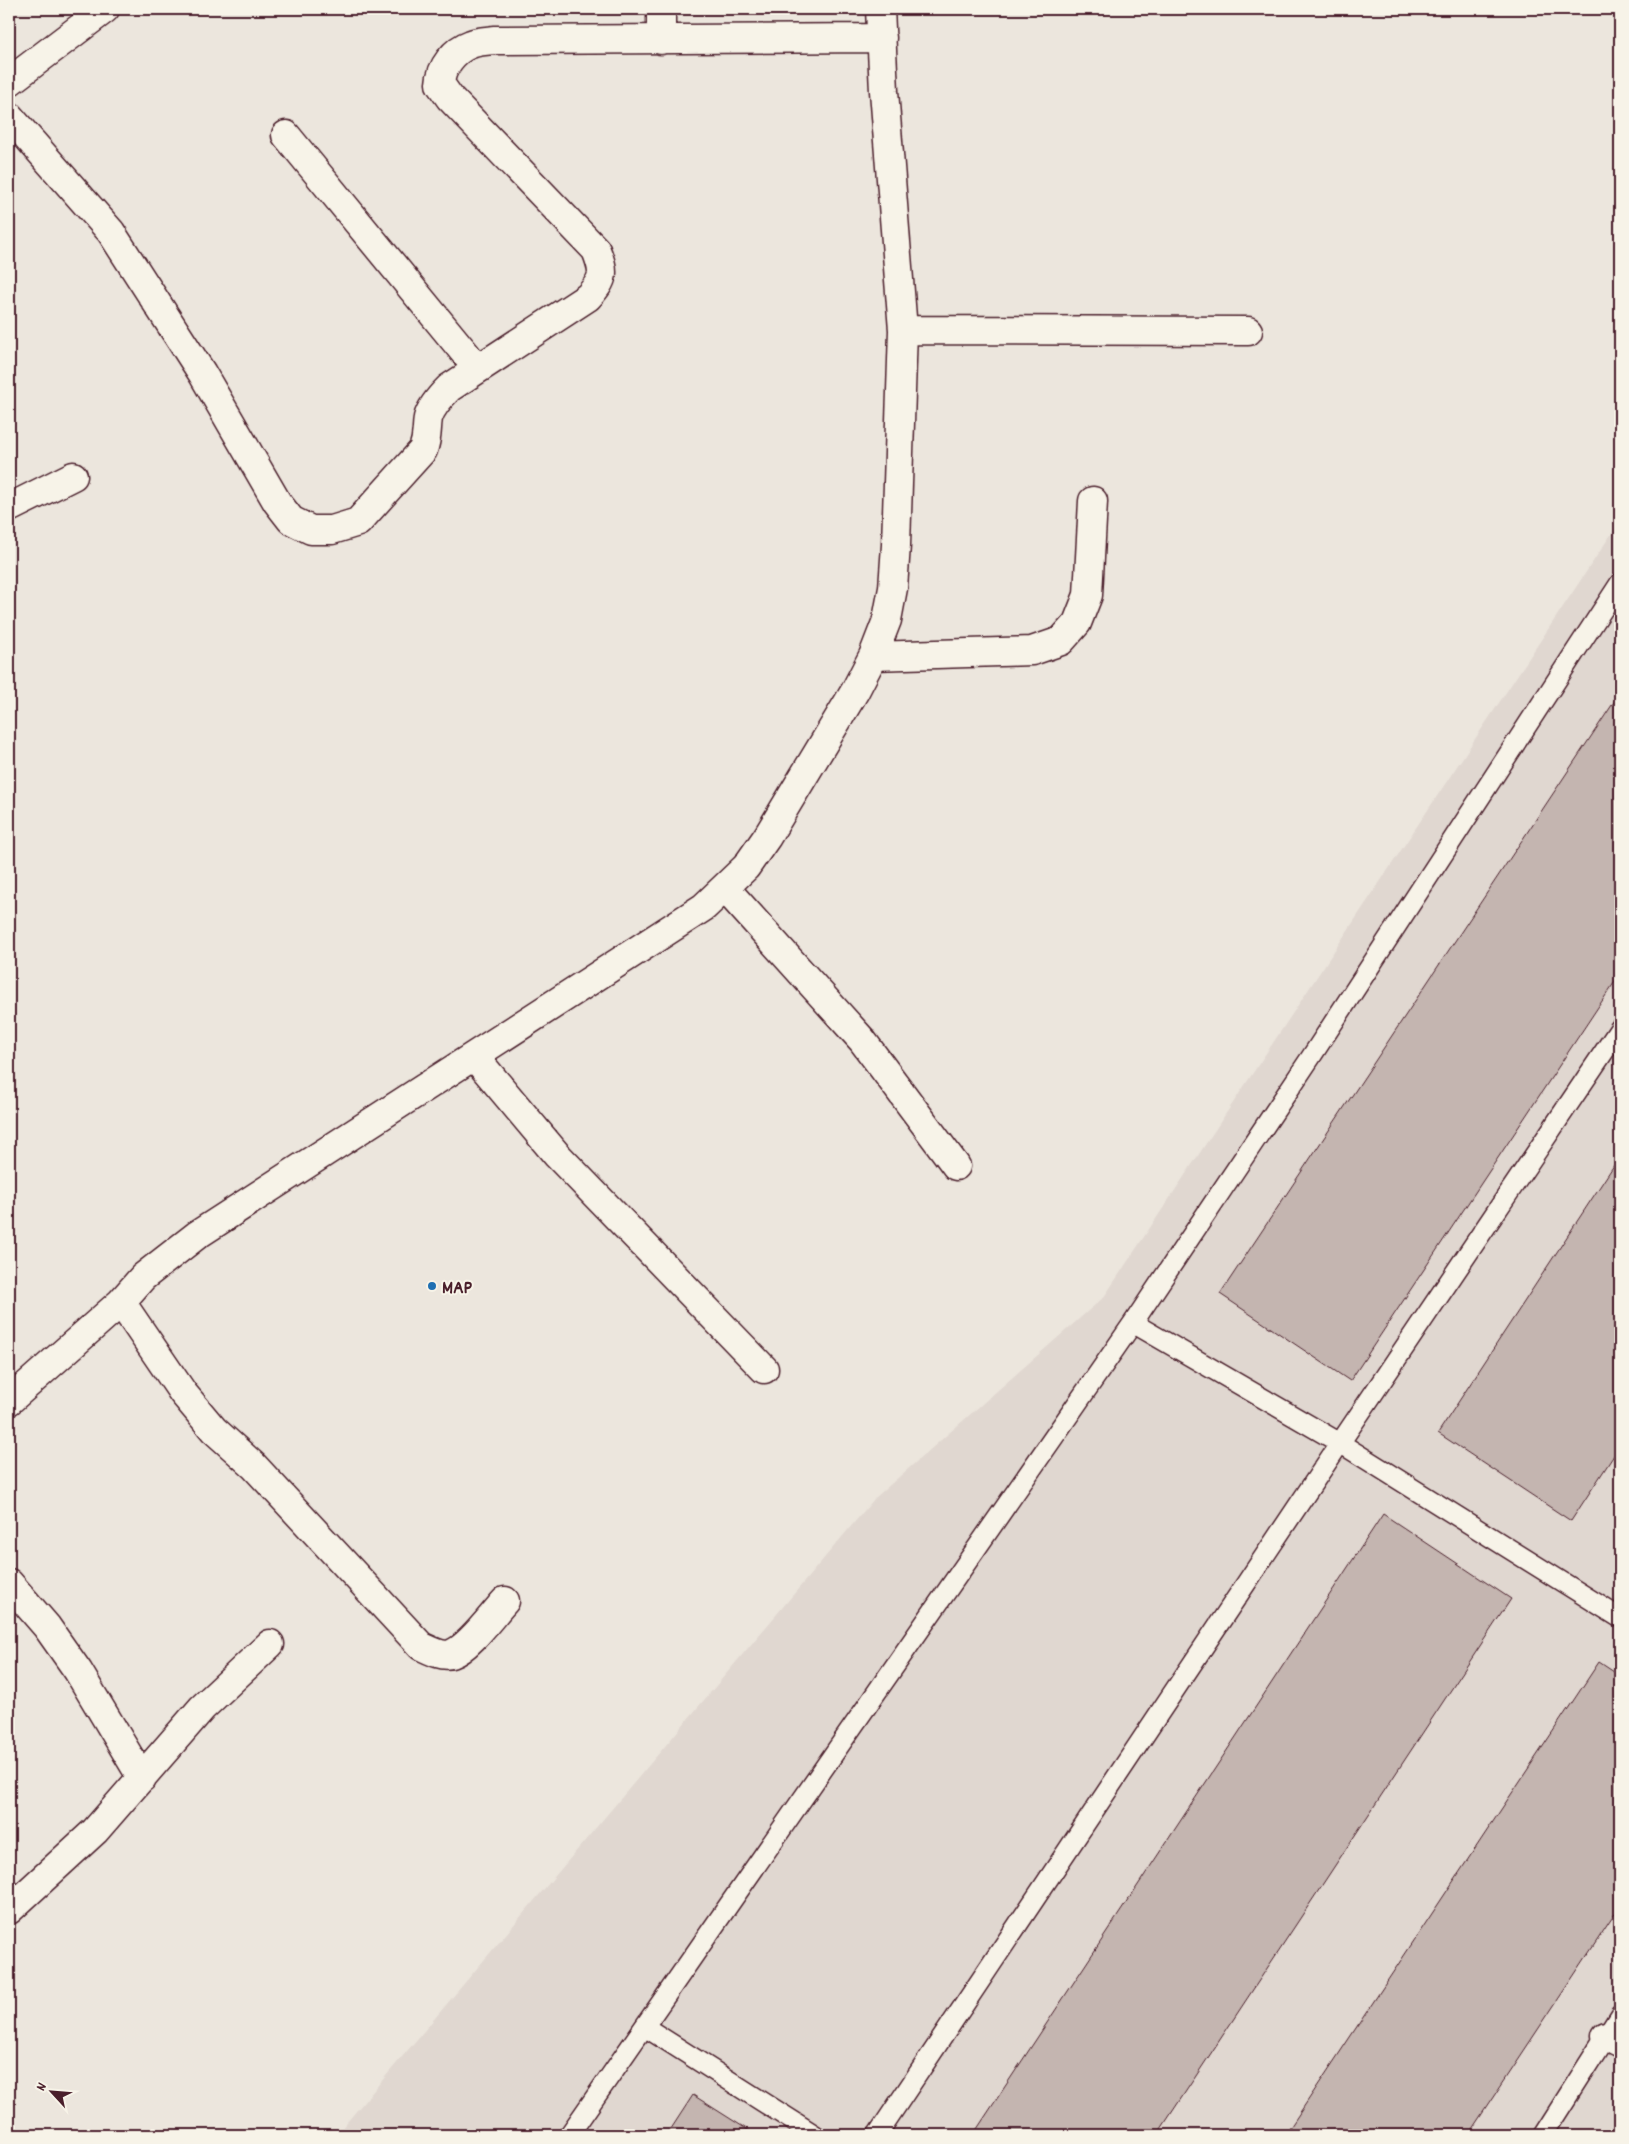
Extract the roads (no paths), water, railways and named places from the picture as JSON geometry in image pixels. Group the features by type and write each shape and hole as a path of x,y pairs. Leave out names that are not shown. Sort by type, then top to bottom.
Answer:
{"street":[{"path":"9,82 105,9"},
{"path":"661,9 661,40"},
{"path":"9,1401 121,1302 144,1277 197,1235 704,907 746,867 767,837 855,691 873,656 887,620 893,588 903,330 880,9"},
{"path":"9,116 111,232 202,373 277,502 291,520 311,530 332,530 358,522 423,450 428,437 428,418 437,401 449,388 588,297 598,286 603,270 596,250 450,98 440,84 441,72 451,57 470,44 495,40 882,38"},
{"path":"286,135 478,369"},
{"path":"903,330 1248,331"},
{"path":"9,508 73,476"},
{"path":"873,656 1032,651 1061,641 1077,623 1088,595 1093,501"},
{"path":"725,888 862,1040 956,1166"},
{"path":"474,1056 558,1154 764,1368"},
{"path":"121,1302 183,1393 214,1430 254,1466 421,1646 434,1652 450,1655 461,1648 505,1601"},
{"path":"9,1583 47,1626 78,1671 142,1778"},
{"path":"9,1910 94,1831 202,1708 270,1644"}],"lane":[{"path":"570,2135 1134,1323 1614,606 1620,583"},
{"path":"877,2135 1620,1028"},
{"path":"1134,1323 1340,1443 1620,1618"},
{"path":"645,2027 815,2135"},
{"path":"1543,2135 1616,2031"}],"place":[{"name":"MAP","path":"432,1286"}]}
